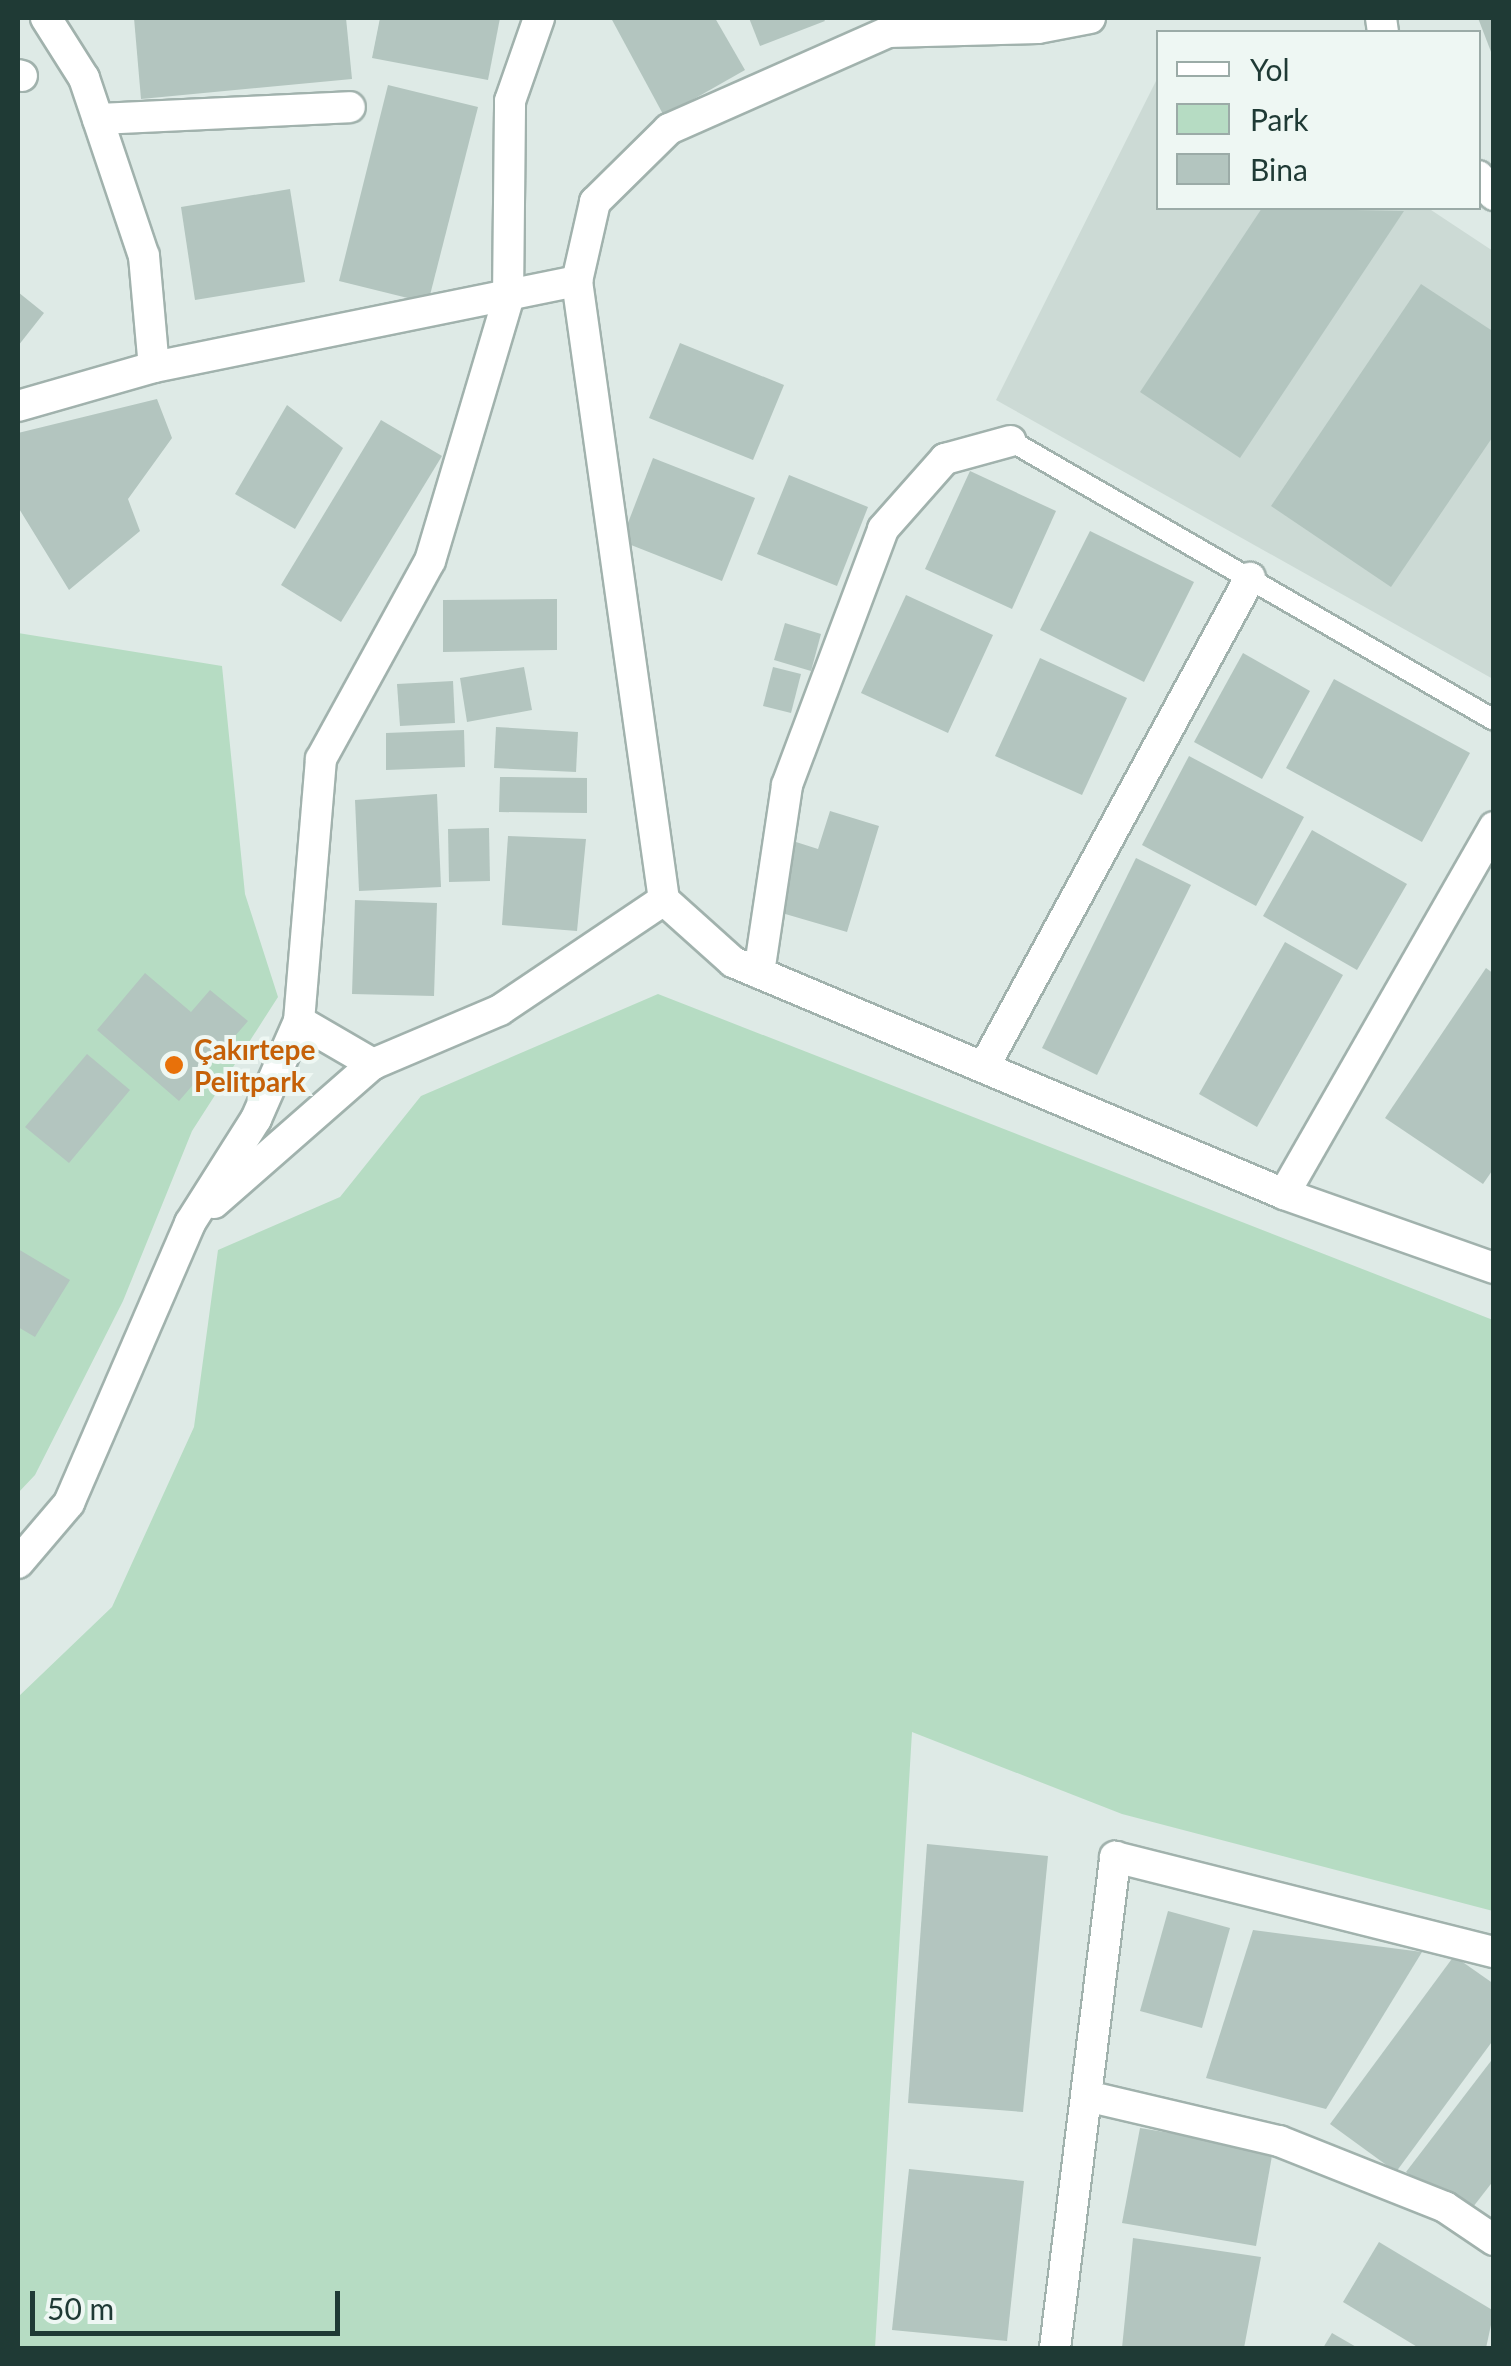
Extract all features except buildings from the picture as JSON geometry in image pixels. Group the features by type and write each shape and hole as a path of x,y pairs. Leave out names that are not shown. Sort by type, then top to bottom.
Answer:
{"street":[{"path":"46,18 84,78 144,256 154,367"},
{"path":"18,1563 70,1503 190,1223 256,1120 300,1021 321,759 430,561 508,299 510,101 538,18"},
{"path":"1090,18 1038,28 885,25 669,130 595,202 577,281 664,900 733,962 1284,1194 1494,1268"},
{"path":"98,119 350,108"},
{"path":"18,406 154,367 508,299 577,281"},
{"path":"759,973 787,784 883,529 945,460 1012,440"},
{"path":"984,1068 1250,578"},
{"path":"1284,1194 1494,827"},
{"path":"190,1223 373,1064 500,1010 664,900"},
{"path":"300,1021 373,1064"},
{"path":"1055,2348 1091,2097 1116,1857 1494,1952"},
{"path":"1091,2097 1279,2141 1445,2207 1494,2240"}],"lane":[{"path":"1012,440 1494,720"}],"shaded area":[{"path":"1156,81 1156,210 1431,210 1493,251 1493,679 996,400"}],"green space":[{"path":"18,633 222,666 245,894 278,997 192,1131 123,1301 35,1475 18,1493"},
{"path":"658,994 1493,1320 1493,1911 1122,1814 912,1732 875,2348 18,2348 18,1697 112,1607 194,1427 218,1250 340,1197 421,1096"}],"place":[{"name":"Çakırtepe Pelitpark","path":"174,1065"}]}
